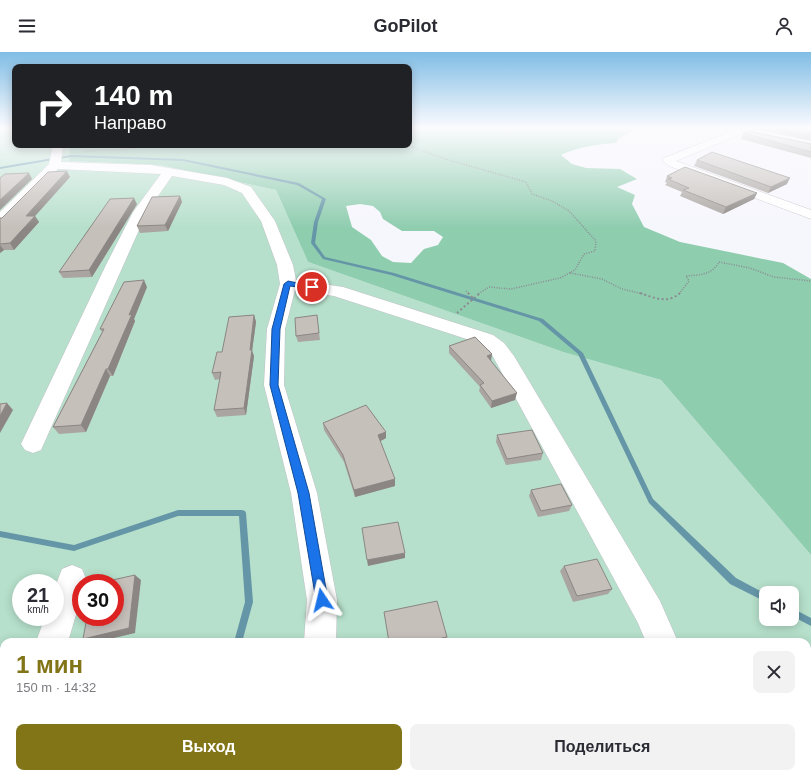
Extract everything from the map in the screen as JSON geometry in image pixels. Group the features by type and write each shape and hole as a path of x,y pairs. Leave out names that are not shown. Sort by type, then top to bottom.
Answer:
{"street":[{"path":"0,220 53,161"},
{"path":"92,161 227,182 247,190 268,221 285,265 288,284 276,329 274,385 304,493 322,600 320,638"},
{"path":"669,161 673,164 811,215"},
{"path":"33,444 114,265 140,212 169,172"},
{"path":"288,284 337,291 486,339 497,347 508,363 645,605 660,638"},
{"path":"53,638 72,579"}],"path":[{"path":"452,161 526,182 532,194 552,201 569,211 596,241 595,251 584,254 575,270 560,278 520,288 511,289 489,287 484,289 457,312"},
{"path":"569,273 602,279 623,290 640,293 655,299 672,299 682,293 689,281 686,276 704,274 715,269 719,262 750,268 774,277 811,281"},
{"path":"466,292 473,298"}],"green space":[{"path":"0,161 69,161 160,165 276,190 308,262 563,352 661,380 811,555 811,638 0,638"},
{"path":"69,161 568,161 572,164 586,168 620,169 637,179 617,187 635,195 632,204 644,227 680,242 783,263 811,279 811,555 661,380 563,352 308,262 276,190 160,165","holes":["360,204 373,206 380,212 383,219 402,231 434,231 443,237 438,245 424,249 411,263 393,262 382,256 371,240 352,227 346,206"]}],"building":[{"path":"699,161 739,161 790,178 771,187"},
{"path":"685,167 757,193 726,207 683,190 689,188 668,179 672,178 667,176"},
{"path":"67,171 26,216 35,216 10,243 0,244 0,218 2,218 48,172"},
{"path":"29,173 0,200 0,178 5,174"},
{"path":"180,196 165,225 137,226 152,197"},
{"path":"134,198 89,270 59,272 110,199"},
{"path":"144,280 129,315 132,314 81,425 53,427 104,329 100,329 124,282"},
{"path":"254,315 250,350 252,350 244,408 214,410 221,372 212,373 217,352 222,352 229,317"},
{"path":"317,315 319,333 296,336 295,318"},
{"path":"475,337 492,354 487,356 517,393 492,401 480,385 484,383 449,346"},
{"path":"7,403 0,416 0,404"},
{"path":"366,405 386,432 378,435 395,479 354,490 343,455 323,423"},
{"path":"532,430 543,453 507,459 497,435"},
{"path":"561,484 572,505 541,511 531,490"},
{"path":"398,522 405,553 367,560 362,528"},
{"path":"597,559 612,589 577,596 564,566"},
{"path":"135,575 129,628 83,638 85,626 124,626 124,577"},
{"path":"437,601 447,637 388,638 384,612"}],"waterway":[{"path":"0,168 42,161"},
{"path":"187,161 298,184 324,199 316,222 313,243 324,258 392,274 541,320 580,353 651,501 733,581 759,594"},
{"path":"0,534 74,548 178,513 242,513 249,602 239,638"},
{"path":"799,616 811,622"}],"route":[{"path":"312,287 288,284 276,329 274,385 304,493 322,600"}]}
